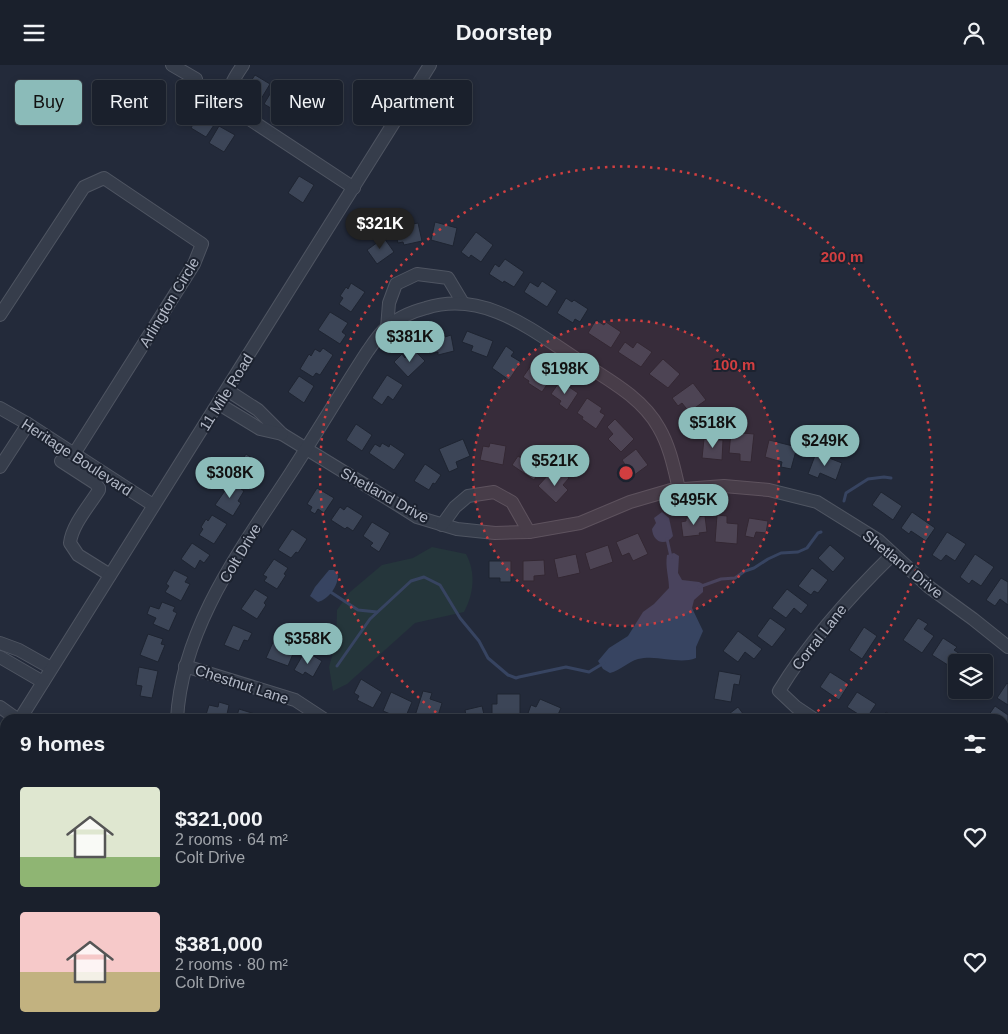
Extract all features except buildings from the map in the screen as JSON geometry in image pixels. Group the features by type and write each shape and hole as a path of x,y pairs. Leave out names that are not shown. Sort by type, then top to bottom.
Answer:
{"street":[{"path":"172,65 196,79"},
{"path":"243,65 232,81 228,105 354,188"},
{"name":"11 Mile Road","path":"21,714 219,404 430,65"},
{"name":"Arlington Circle","path":"0,315 84,187 104,178 202,244 194,264 74,454"},
{"path":"387,328 388,303 396,284 417,274 448,278 464,303"},
{"name":"Colt Drive","path":"177,714 188,655 203,619 224,578 367,352 387,328 396,320 413,311 442,303 464,303 483,306 520,322 617,385 639,402 659,427 671,456 679,489"},
{"name":"Shetland Drive","path":"227,390 258,410 282,434 417,517 457,529 495,533 529,532 580,523 630,502 679,489 724,487 769,490 817,502 878,540 929,587 1008,647"},
{"name":"Shetland Drive","path":"219,404 260,429 282,434"},
{"name":"Heritage Boulevard","path":"0,408 153,505"},
{"path":"0,467 28,424"},
{"path":"61,461 99,487 72,534 70,543 78,555 110,575"},
{"path":"442,525 456,507 468,496 494,492 512,502 529,532"},
{"name":"Corral Lane","path":"806,714 779,691 794,667 850,596 893,553"},
{"path":"0,643 19,650 51,669"},
{"path":"0,657 42,682"},
{"name":"Chestnut Lane","path":"186,665 294,700 316,714"},
{"path":"0,707 10,714"}],"shaded area":[{"path":"432,547 466,554 471,568 472,590 464,612 415,623 347,684 333,691 329,667 336,642 337,610 350,592 382,565 413,558"}],"water":[{"path":"662,512 669,518 673,536 666,541 660,542 655,537 652,529 656,523 654,518"},
{"path":"674,553 679,556 678,573 682,580 703,584 703,592 694,600 692,608 703,631 696,647 696,658 682,660 645,658 634,660 610,673 603,669 598,661 609,648 628,636 643,612 654,604 669,588 666,564 667,555"},
{"path":"329,570 334,570 338,575 336,583 329,595 318,602 310,596"}],"waterway":[{"path":"844,501 846,493 868,479 891,478"},
{"path":"699,587 721,579 735,578 781,553 798,552 807,548 818,533 821,532"},
{"path":"667,539 671,557"},
{"path":"337,666 370,619 411,581 424,577 440,585 460,618 479,641 488,658 508,675 516,678 566,667 589,672 604,663"},
{"path":"329,591 358,610 377,612"}]}
